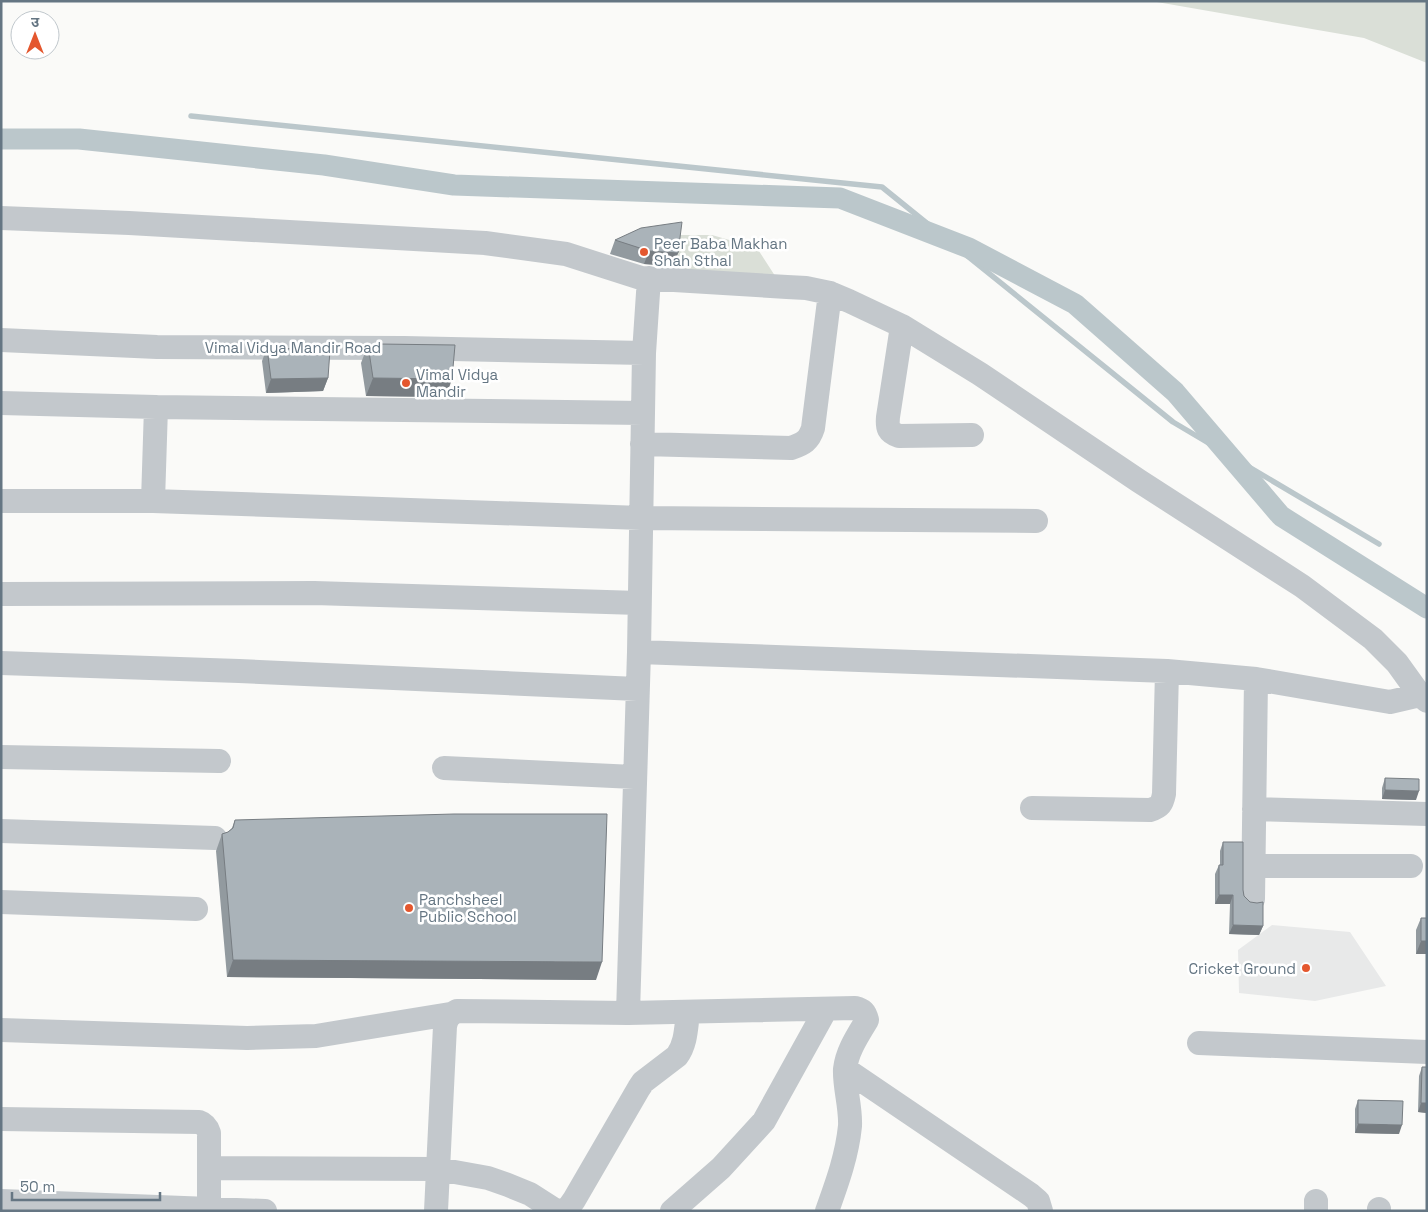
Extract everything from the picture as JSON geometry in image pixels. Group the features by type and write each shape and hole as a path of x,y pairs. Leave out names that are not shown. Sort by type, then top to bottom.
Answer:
{"street":[{"path":"1,218 129,223 485,243 566,254 628,275 806,288 830,293 902,326 980,374 1139,481 1302,586 1373,639 1397,663 1423,698 1390,702 1256,679 1167,671 639,652"},
{"path":"628,1013 639,652 644,352 649,278"},
{"path":"642,444 791,448 803,444 810,436 813,428 830,293"},
{"path":"902,326 887,426 891,433 899,436 972,435"},
{"name":"Vimal Vidya Mandir Road","path":"1,340 157,347 404,348 644,352"},
{"path":"1,403 156,407 643,413"},
{"path":"153,501 156,407"},
{"path":"1,501 153,501 641,518 1036,522"},
{"path":"1,594 314,593 639,603"},
{"path":"1,663 239,671 637,689"},
{"path":"1032,808 1150,810 1159,808 1164,794 1167,671"},
{"path":"1253,899 1256,679"},
{"path":"1,757 219,761"},
{"path":"444,768 634,777"},
{"path":"1254,809 1427,814"},
{"path":"1,831 215,838"},
{"path":"1253,866 1411,866"},
{"path":"1,902 196,909"},
{"path":"672,1211 721,1168 764,1121 826,1009"},
{"path":"1,1030 247,1038 297,1037 316,1036 457,1012 688,1013 861,1009 866,1013 867,1020 851,1048 845,1069 849,1109 848,1137 841,1171 827,1211"},
{"path":"209,1168 438,1169 488,1178 530,1194 555,1210 563,1210 569,1207 643,1082 681,1051 688,1013"},
{"path":"436,1211 445,1026 450,1014"},
{"path":"1199,1043 1427,1052"},
{"path":"845,1069 1031,1195 1038,1201 1040,1211"},
{"path":"1,1119 199,1122 207,1127 209,1133 209,1210"},
{"path":"1,1201 265,1211"}],"shaded area":[{"path":"1151,1 1427,1 1427,63 1364,38"},
{"path":"677,235 712,235 757,248 779,282 672,275"},
{"name":"Cricket Ground","path":"1272,925 1350,932 1386,986 1315,1001 1239,993 1238,950"}],"building":[{"path":"682,222 678,253 649,251 615,240 641,228"},
{"path":"368,345 455,345 452,379 373,378"},
{"path":"267,348 330,350 328,378 271,379"},
{"path":"1385,778 1419,779 1419,791 1385,790"},
{"name":"Panchsheel Public School","path":"454,814 607,814 602,962 233,960 222,834 233,828 235,820"},
{"path":"1223,842 1243,842 1244,896 1250,902 1263,902 1263,926 1233,925 1233,895 1219,895 1219,865 1223,865"},
{"path":"1421,918 1427,918 1427,941 1421,941"},
{"path":"1422,1067 1427,1067 1427,1103 1421,1103"},
{"path":"1358,1100 1403,1101 1402,1125 1358,1124"}],"waterway":[{"path":"191,116 882,187 1173,422 1379,544"},
{"path":"1,139 79,139 324,165 454,185 840,198 969,248 1075,304 1175,392 1281,516 1427,608"}],"place":[{"name":"Peer Baba Makhan Shah Sthal","path":"644,252"},
{"name":"Vimal Vidya Mandir","path":"406,383"},
{"name":"Panchsheel Public School","path":"409,908"},
{"name":"Cricket Ground","path":"1306,968"}]}
